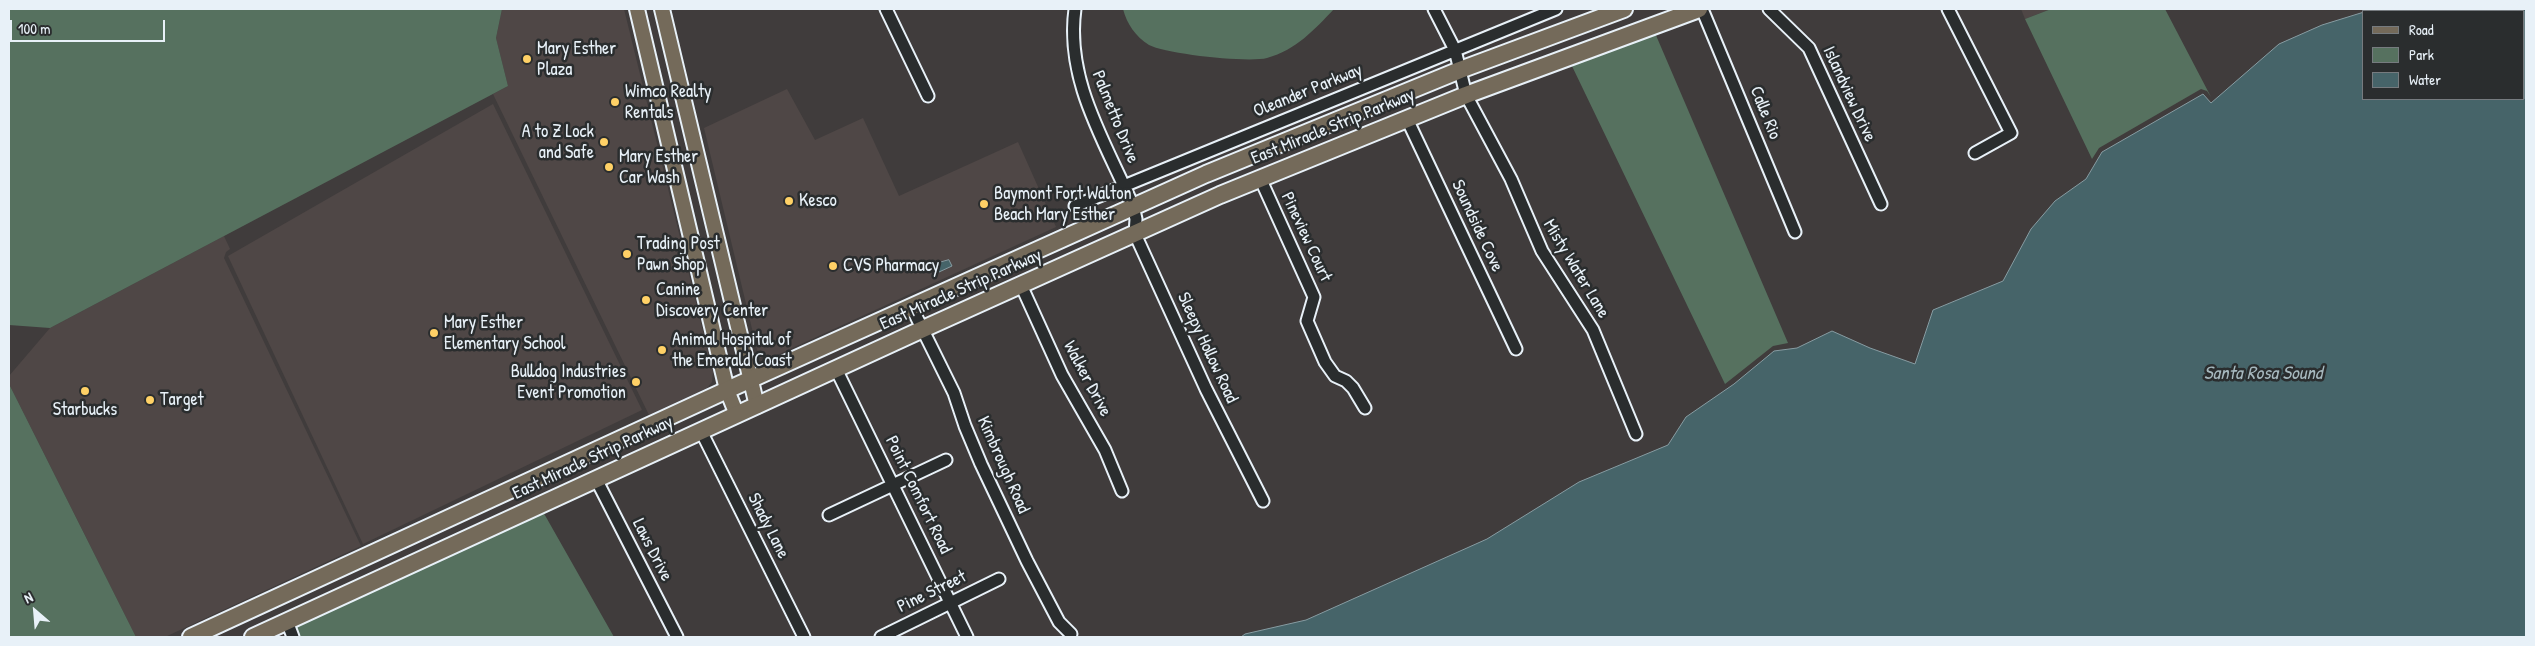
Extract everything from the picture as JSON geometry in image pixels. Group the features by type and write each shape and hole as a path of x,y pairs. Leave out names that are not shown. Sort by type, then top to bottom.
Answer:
{"highway":[{"name":"East Miracle Strip Parkway","path":"191,637 727,390 1133,206 1314,128 1460,70 1624,9"},
{"name":"East Miracle Strip Parkway","path":"253,637 922,329 1260,178 1466,95 1701,9"}],"main road":[{"path":"637,9 727,390 737,415"},
{"path":"662,9 757,406"}],"street":[{"path":"886,9 928,96"},
{"name":"Palmetto Drive","path":"1075,9 1074,49 1082,88 1096,126 1133,206"},
{"name":"Misty Water Lane","path":"1434,9 1455,50 1466,95 1511,179 1542,251 1593,330 1636,434"},
{"name":"Oleander Parkway","path":"1075,206 1556,9"},
{"name":"Calle Rio","path":"1701,9 1794,232"},
{"name":"Islandview Drive","path":"1769,9 1809,48 1881,204"},
{"path":"1948,9 2011,134 1975,153"},
{"name":"Soundside Cove","path":"1407,119 1516,349"},
{"name":"Pineview Court","path":"1260,178 1314,297 1307,320 1312,333 1330,371 1346,381 1365,408"},
{"name":"Sleepy Hollow Road","path":"1133,206 1136,219 1135,234 1206,390 1263,501"},
{"name":"Walker Drive","path":"1021,285 1062,375 1105,450 1122,490"},
{"name":"Kimbrough Road","path":"911,306 954,393 981,464 1027,561 1059,622 1071,634"},
{"name":"Point Comfort Road","path":"836,369 967,637"},
{"name":"Shady Lane","path":"700,431 804,637"},
{"path":"829,515 946,460"},
{"name":"Laws Drive","path":"596,479 677,637"},
{"name":"Pine Street","path":"881,637 999,579"},
{"path":"287,622 293,637"}],"shaded area":[{"path":"502,9 624,9 713,372 712,382 707,388 649,415 493,94 508,86 496,38"},
{"path":"2021,9 2051,9 2025,19"},
{"path":"787,89 815,140 863,118 899,196 1018,142 1056,227 775,356 759,358 704,128"},
{"name":"Mary Esther Elementary School","path":"493,104 642,410 363,544 228,256"},
{"path":"224,236 230,249 226,252 224,258 361,546 165,637 136,637 9,384 9,376 50,328"}],"green space":[{"path":"9,9 502,9 496,38 508,86 50,328 9,325"},
{"path":"1123,9 1334,9 1312,32 1287,50 1267,58 1243,59 1172,52 1149,45 1132,29"},
{"path":"2051,9 2165,9 2211,97 2207,91 2201,89 2099,148 2092,159 2025,19"},
{"path":"1655,33 1788,343 1773,346 1725,384 1571,64"},
{"path":"9,384 136,637 9,637"},
{"path":"542,510 614,637 299,637 294,627"}],"water":[{"name":"Santa Rosa Sound","path":"2526,9 2526,637 1241,637 1245,634 1306,620 1487,539 1579,482 1668,445 1686,417 1734,384 1774,351 1797,348 1832,331 1870,348 1915,364 1933,310 2003,281 2031,229 2055,201 2086,179 2102,152 2203,94 2211,103 2279,44 2322,25 2362,13 2362,100 2525,100 2525,10 2369,10"},
{"path":"949,260 952,266 939,272 935,264"}],"place":[{"name":"Mary Esther Plaza","path":"527,59"},
{"name":"Wimco Realty Rentals","path":"615,102"},
{"name":"A to Z Lock and Safe","path":"604,142"},
{"name":"Mary Esther Car Wash","path":"609,167"},
{"name":"Kesco","path":"789,201"},
{"name":"Baymont Fort Walton Beach Mary Esther","path":"984,204"},
{"name":"Trading Post Pawn Shop","path":"627,254"},
{"name":"CVS Pharmacy","path":"833,266"},
{"name":"Canine Discovery Center","path":"646,300"},
{"name":"Mary Esther Elementary School","path":"434,333"},
{"name":"Animal Hospital of the Emerald Coast","path":"662,350"},
{"name":"Bulldog Industries Event Promotion","path":"636,382"},
{"name":"Starbucks","path":"85,391"},
{"name":"Target","path":"150,400"}]}
